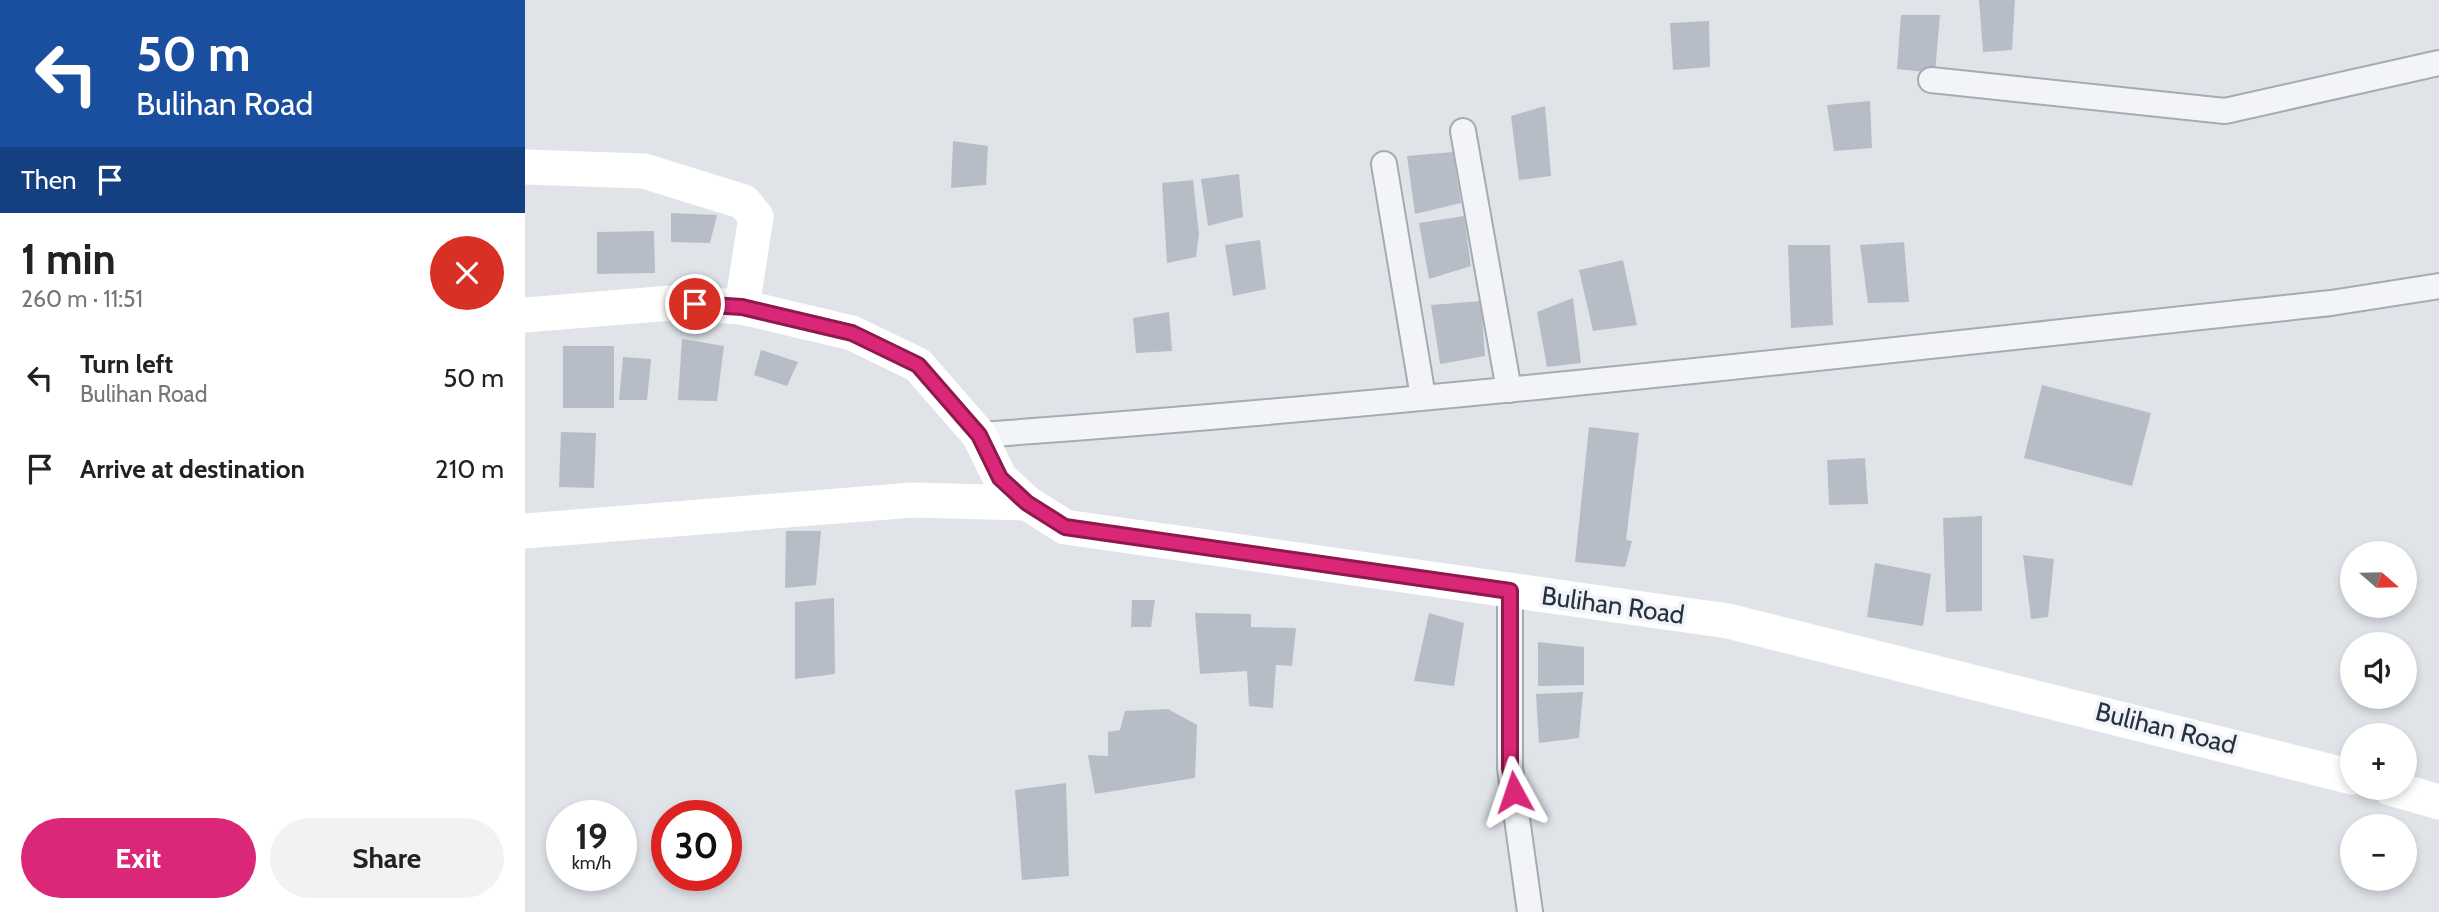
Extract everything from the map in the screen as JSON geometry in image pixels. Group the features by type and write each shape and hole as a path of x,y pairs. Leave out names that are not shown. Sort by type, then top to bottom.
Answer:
{"main road":[{"path":"525,167 644,171 744,202 756,216 742,307"},
{"name":"Bulihan Road","path":"525,316 671,303 742,307 852,333 918,365 1027,503 1065,527 1728,621 2340,773"},
{"path":"525,531 913,500 1027,503"},
{"path":"2417,796 2439,802"}],"street":[{"path":"1931,80 2225,111 2439,63"},
{"path":"1463,131 1509,390"},
{"path":"1384,163 1423,397"},
{"path":"990,456 1201,419 1509,390 2331,303 2439,286"},
{"path":"1510,591 1510,768 1530,912"}],"building":[{"path":"1979,0 2015,0 2012,50 1983,52"},
{"path":"1901,15 1940,15 1935,73 1897,69"},
{"path":"1709,21 1710,67 1673,70 1670,23"},
{"path":"1870,101 1872,148 1834,151 1827,105"},
{"path":"1545,106 1551,176 1519,180 1511,116"},
{"path":"953,141 988,146 986,185 951,188"},
{"path":"1453,152 1461,203 1415,214 1407,156"},
{"path":"1239,174 1243,217 1208,226 1201,179"},
{"path":"1193,180 1199,234 1196,257 1167,263 1162,183"},
{"path":"671,213 717,215 710,243 671,242"},
{"path":"1464,216 1471,266 1429,279 1419,223"},
{"path":"654,231 655,273 597,274 597,232"},
{"path":"1260,240 1266,289 1233,296 1225,245"},
{"path":"1904,242 1909,302 1868,303 1860,245"},
{"path":"1788,245 1830,245 1833,325 1791,328"},
{"path":"1623,260 1637,325 1593,331 1579,270"},
{"path":"1573,298 1581,363 1547,367 1537,312"},
{"path":"1481,301 1485,356 1440,364 1431,305"},
{"path":"1169,312 1172,351 1136,353 1133,318"},
{"path":"682,339 724,346 717,401 678,400"},
{"path":"563,346 614,346 614,408 563,408"},
{"path":"761,350 798,362 787,386 754,375"},
{"path":"623,357 651,359 647,400 619,400"},
{"path":"2042,385 2151,413 2132,486 2024,458"},
{"path":"1589,427 1639,433 1626,540 1632,541 1625,567 1575,562"},
{"path":"561,432 596,433 594,488 559,487"},
{"path":"1865,458 1868,504 1829,505 1827,460"},
{"path":"1982,516 1982,611 1946,612 1943,518"},
{"path":"786,531 821,531 816,585 785,588"},
{"path":"2023,555 2054,559 2048,617 2031,619"},
{"path":"1875,563 1931,574 1923,626 1867,617"},
{"path":"834,598 835,674 795,679 795,602"},
{"path":"1132,600 1155,600 1151,627 1131,627"},
{"path":"1195,613 1251,614 1251,627 1296,628 1292,666 1276,665 1273,708 1249,706 1247,671 1200,674"},
{"path":"1429,613 1464,623 1454,686 1414,681"},
{"path":"1538,642 1584,647 1584,685 1538,686"},
{"path":"1583,692 1579,738 1539,743 1536,694"},
{"path":"1168,709 1197,725 1195,778 1095,794 1088,755 1108,756 1108,732 1120,730 1125,711"},
{"path":"1066,783 1069,876 1022,880 1015,790"}],"route":[{"path":"695,304 742,307 852,333 918,365 979,435 1000,478 1027,503 1065,527 1510,591 1510,768 1514,792"}]}
